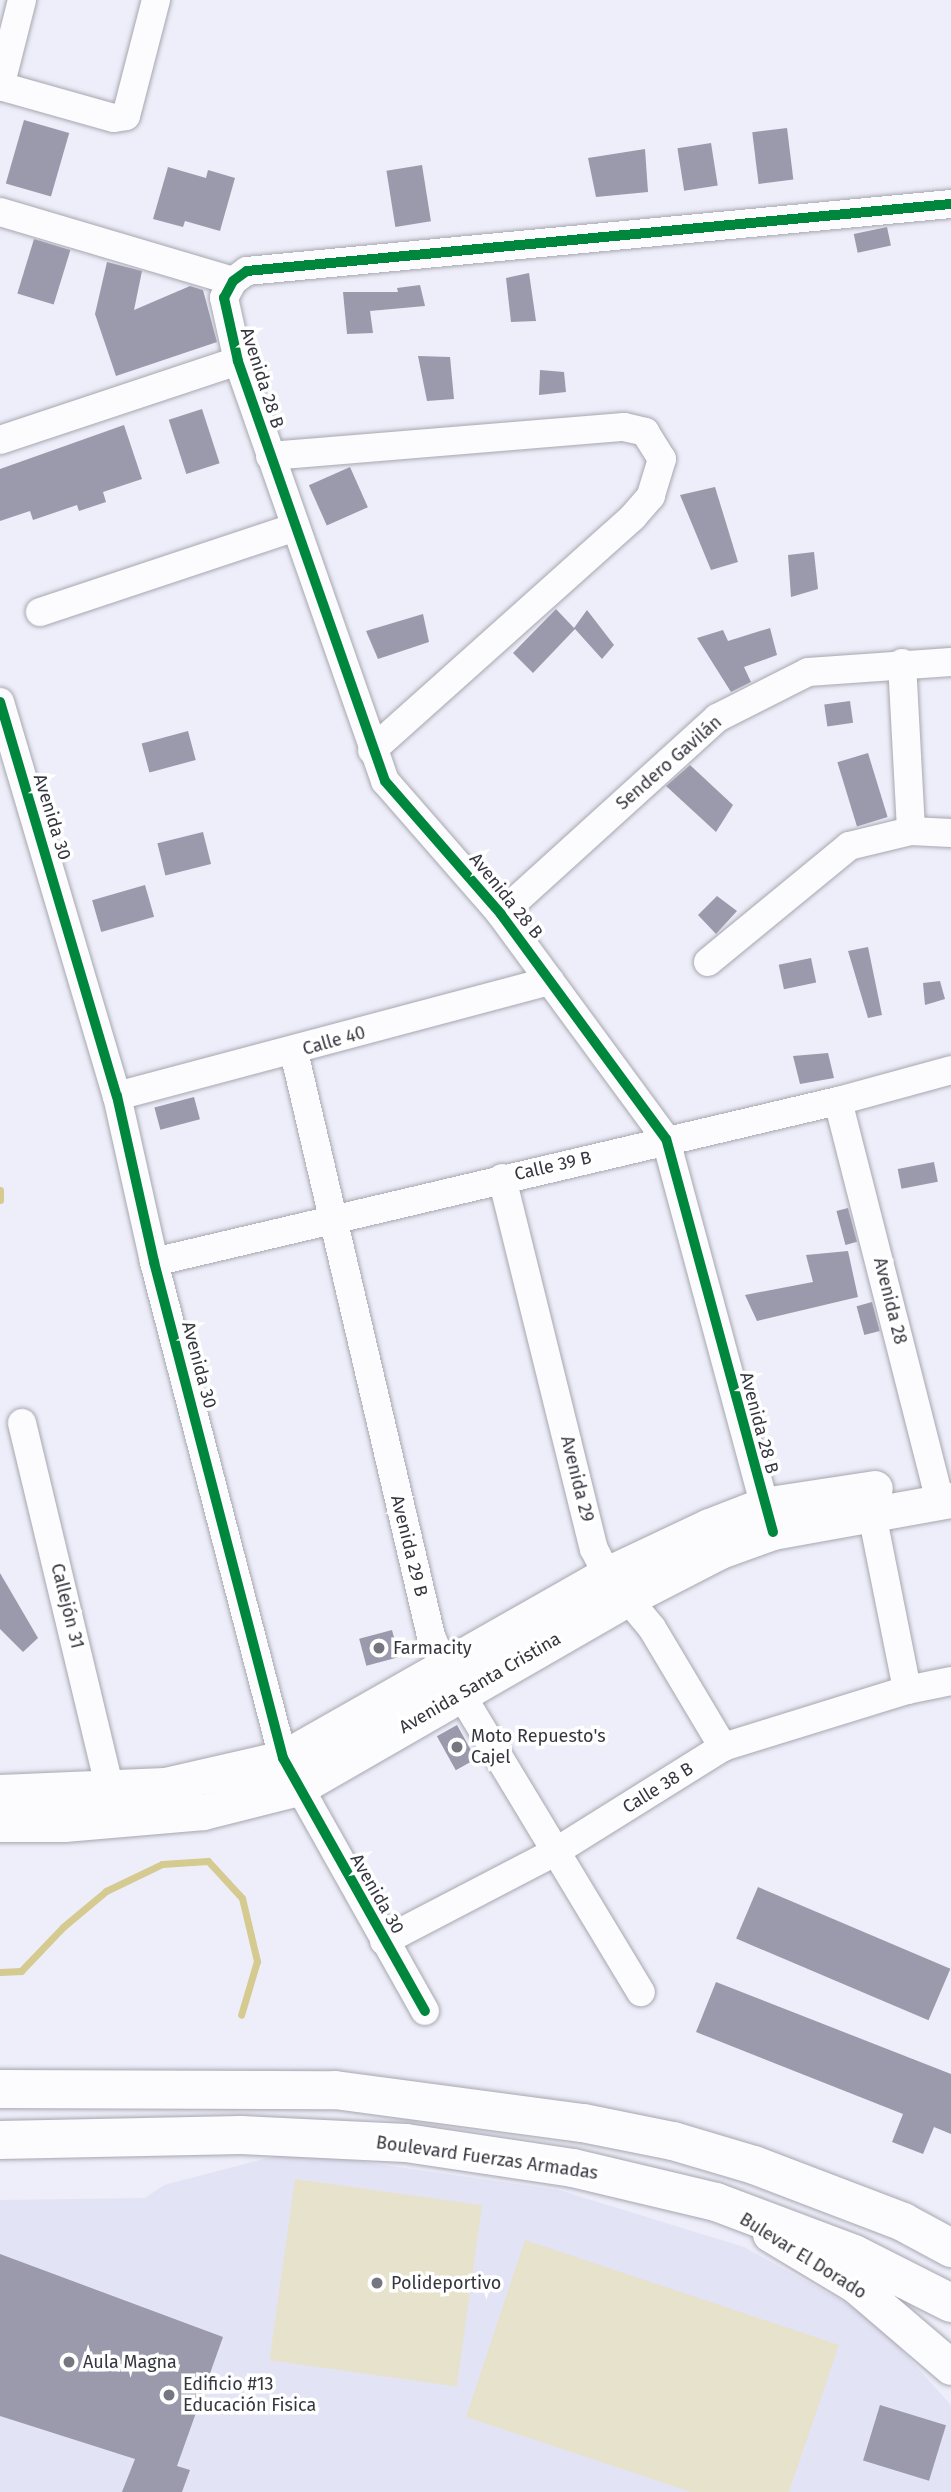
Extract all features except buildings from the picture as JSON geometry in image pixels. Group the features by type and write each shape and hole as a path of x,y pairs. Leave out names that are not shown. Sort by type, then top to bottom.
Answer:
{"highway":[{"path":"0,2089 335,2090 583,2123 673,2141 754,2165 903,2222 951,2248"},
{"name":"Boulevard Fuerzas Armadas","path":"0,2140 241,2135 406,2143 573,2168 716,2202 854,2254 951,2303"}],"street":[{"path":"22,0 0,87 114,118 126,116 156,0"},
{"path":"0,212 233,281 247,271 951,204"},
{"name":"Avenida 28 B","path":"233,281 224,298 238,361 384,781 502,915 666,1139 768,1518"},
{"path":"0,440 238,361"},
{"path":"270,456 624,427 645,432 662,460 651,496 633,517 372,750"},
{"path":"40,612 295,527"},
{"name":"Sendero Gavilán","path":"502,915 717,718 808,672 902,663 951,662"},
{"path":"902,663 911,831"},
{"name":"Avenida 30","path":"0,702 117,1096 154,1262 290,1773 425,2011"},
{"path":"708,962 849,846 911,831 951,833"},
{"name":"Calle 40","path":"117,1096 295,1052 550,981"},
{"name":"Avenida 29 B","path":"295,1052 330,1218 431,1636 453,1680 641,1992"},
{"name":"Calle 39 B","path":"154,1262 330,1218 838,1101 951,1070"},
{"name":"Avenida 28","path":"838,1101 944,1489"},
{"name":"Avenida 29","path":"502,1178 594,1549 617,1587 652,1628 723,1747"},
{"name":"Callejón 31","path":"22,1423 110,1789"},
{"name":"Avenida Santa Cristina","path":"0,1824 64,1824 203,1812 290,1773 617,1587 720,1551 768,1518 944,1489"},
{"path":"869,1500 906,1690"},
{"name":"Calle 38 B","path":"384,1941 555,1852 723,1747 906,1690 951,1681"},
{"name":"Avenida Santa Cristina","path":"0,1793 110,1789 290,1773"},
{"name":"Bulevar El Dorado","path":"716,2202 855,2285 951,2367"}],"shaded area":[{"path":"291,2152 559,2190 744,2247 873,2318 951,2405 951,2492 0,2492 0,2200 145,2198 164,2185"},
{"name":"Polideportivo","path":"295,2179 482,2205 457,2387 270,2360"},
{"path":"525,2240 839,2345 789,2492 691,2492 466,2417"}],"waterway":[{"path":"0,1190 0,1200"},
{"path":"0,1972 21,1971 63,1927 106,1891 162,1864 208,1861 242,1898 257,1961 241,2015"}],"cycle path":[{"path":"773,1532 666,1139 501,914 385,781 238,361 224,298 233,281 247,271 951,204"},
{"path":"0,702 117,1096 154,1262 283,1758 425,2011"}],"place":[{"name":"Farmacity","path":"379,1648"},
{"name":"Moto Repuesto's Cajel","path":"457,1747"},
{"name":"Polideportivo","path":"377,2283"},
{"name":"Aula Magna","path":"69,2362"},
{"name":"Edificio #13 Educación Fisica","path":"169,2395"}]}
